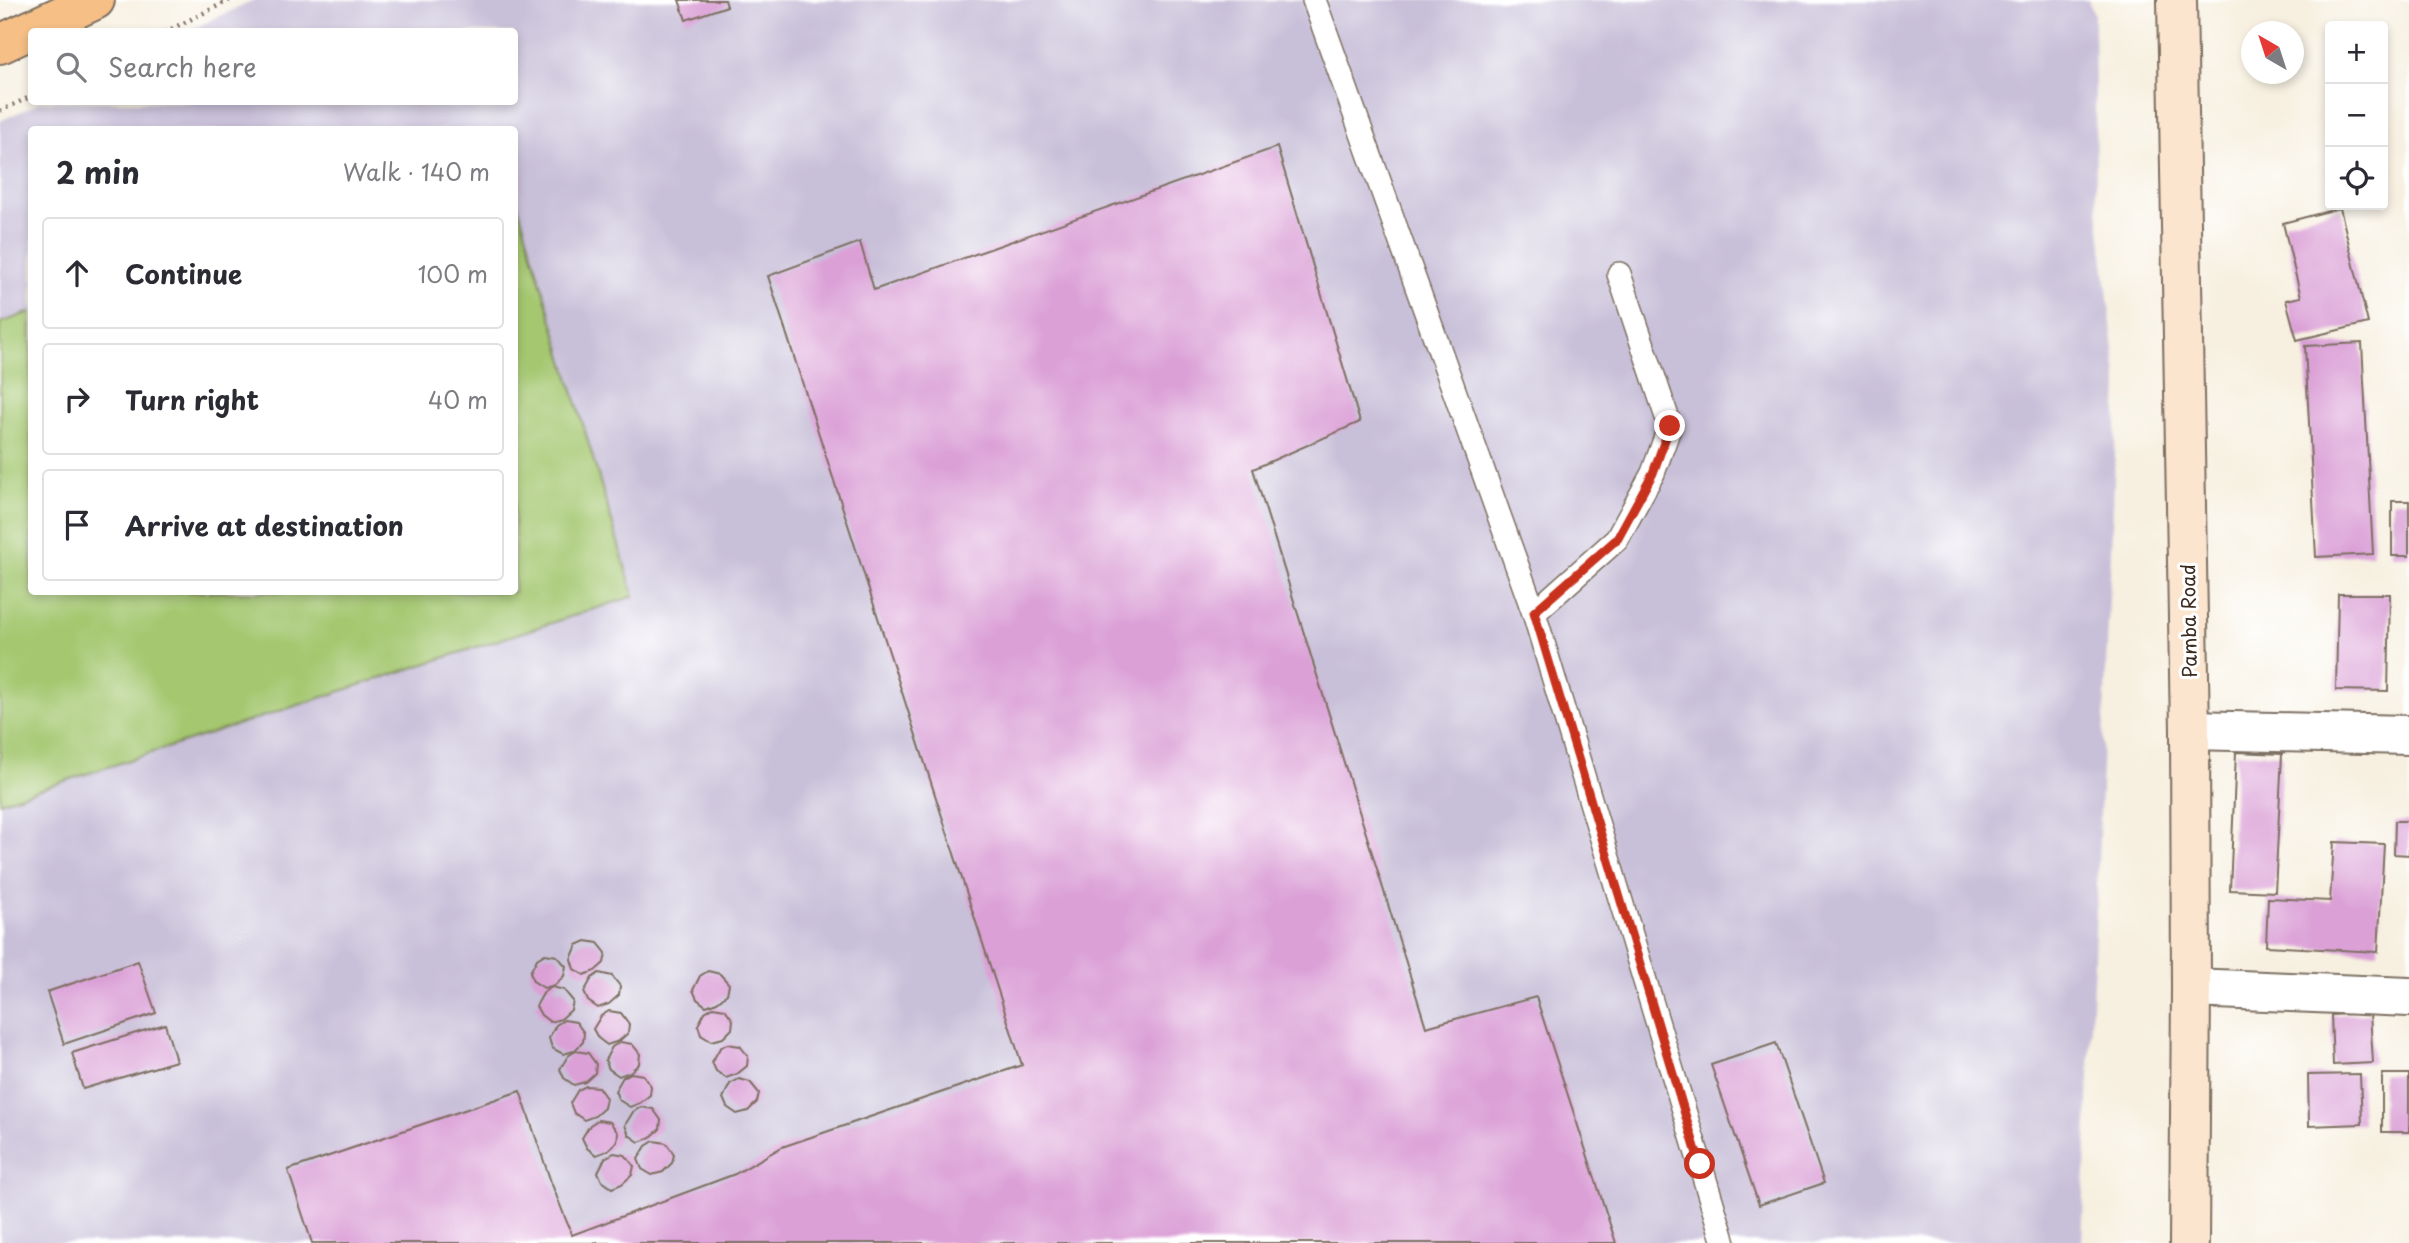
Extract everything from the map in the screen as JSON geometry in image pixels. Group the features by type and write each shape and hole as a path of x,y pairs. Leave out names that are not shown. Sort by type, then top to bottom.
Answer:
{"main road":[{"path":"35,28 95,0"},
{"name":"Pamba Road","path":"2177,0 2190,730 2189,1243"},
{"path":"0,44 28,31"}],"street":[{"path":"2190,730 2409,735"},
{"path":"2191,988 2409,997"}],"lane":[{"path":"1314,0 1534,612 1724,1243"},
{"path":"1534,612 1617,539 1653,473 1670,426 1619,274"}],"path":[{"path":"172,28 230,0"},
{"path":"0,111 28,98"}],"shaded area":[{"path":"254,0 2088,0 2094,14 2096,192 2118,385 2082,1243 0,1243 0,121 35,105 518,105 518,28 194,28"}],"green space":[{"path":"518,206 634,596 0,802 0,323 28,313 28,595 518,595"}],"building":[{"path":"679,0 725,0 727,6 686,20"},
{"path":"1277,147 1360,422 1253,469 1426,1027 1536,997 1616,1243 312,1243 288,1170 520,1091 572,1235 735,1174 782,1147 1022,1065 768,276 860,242 874,290"},
{"path":"2340,210 2368,323 2297,340 2286,300 2301,297 2283,223"},
{"path":"2362,343 2373,554 2316,557 2305,346"},
{"path":"2392,501 2409,501 2409,556 2392,556"},
{"path":"2338,594 2390,594 2388,691 2336,690"},
{"path":"2236,752 2282,754 2275,892 2230,890"},
{"path":"2395,821 2409,821 2409,855 2394,854"},
{"path":"2334,842 2384,844 2378,952 2266,946 2268,898 2330,901"},
{"path":"586,941 598,943 606,953 604,963 595,971 584,975 574,969 571,959 577,945"},
{"path":"545,954 557,956 566,966 564,976 555,985 544,988 533,981 530,972 537,959"},
{"path":"138,961 156,1013 64,1044 47,992"},
{"path":"708,971 720,974 729,984 727,994 706,1006 697,999 693,990 700,976"},
{"path":"599,973 612,976 620,986 619,995 609,1004 598,1008 588,1001 584,992 592,978"},
{"path":"552,987 564,990 573,1001 571,1010 561,1019 550,1022 541,1015 536,1006 544,992"},
{"path":"713,1007 725,1009 733,1020 732,1029 723,1038 711,1041 701,1035 698,1025 705,1012"},
{"path":"609,1011 621,1013 629,1024 628,1033 619,1041 607,1045 598,1038 593,1029 601,1016"},
{"path":"2370,1013 2373,1063 2333,1065 2331,1015"},
{"path":"564,1020 576,1022 584,1033 583,1042 574,1051 563,1054 552,1048 549,1038 556,1025"},
{"path":"165,1024 176,1061 83,1089 72,1053"},
{"path":"620,1042 632,1044 640,1054 639,1064 630,1072 619,1076 609,1069 605,1060 612,1047"},
{"path":"1776,1043 1824,1183 1759,1205 1711,1065"},
{"path":"727,1044 740,1046 748,1056 747,1066 726,1078 716,1071 712,1062 720,1048"},
{"path":"576,1051 588,1053 596,1064 595,1073 585,1082 574,1085 564,1078 560,1069 568,1056"},
{"path":"631,1073 643,1075 651,1086 650,1095 630,1107 619,1100 615,1091 623,1077"},
{"path":"2360,1074 2362,1124 2309,1126 2308,1075"},
{"path":"2382,1074 2409,1074 2409,1132 2382,1132"},
{"path":"739,1079 750,1082 759,1093 757,1102 748,1111 737,1114 727,1107 723,1098 730,1084"},
{"path":"586,1086 598,1087 606,1098 604,1108 595,1116 584,1120 574,1113 570,1103 578,1090"},
{"path":"641,1107 653,1109 661,1120 660,1129 650,1138 639,1142 629,1135 625,1125 633,1112"},
{"path":"598,1120 610,1122 618,1133 617,1142 607,1151 596,1155 587,1148 582,1138 590,1125"},
{"path":"654,1141 666,1143 674,1154 672,1163 663,1172 652,1175 642,1169 638,1159 646,1146"},
{"path":"614,1153 625,1155 634,1166 632,1175 612,1188 602,1181 598,1172 605,1158"}],"route":[{"path":"1670,426 1653,473 1617,539 1534,612 1700,1164"}]}
